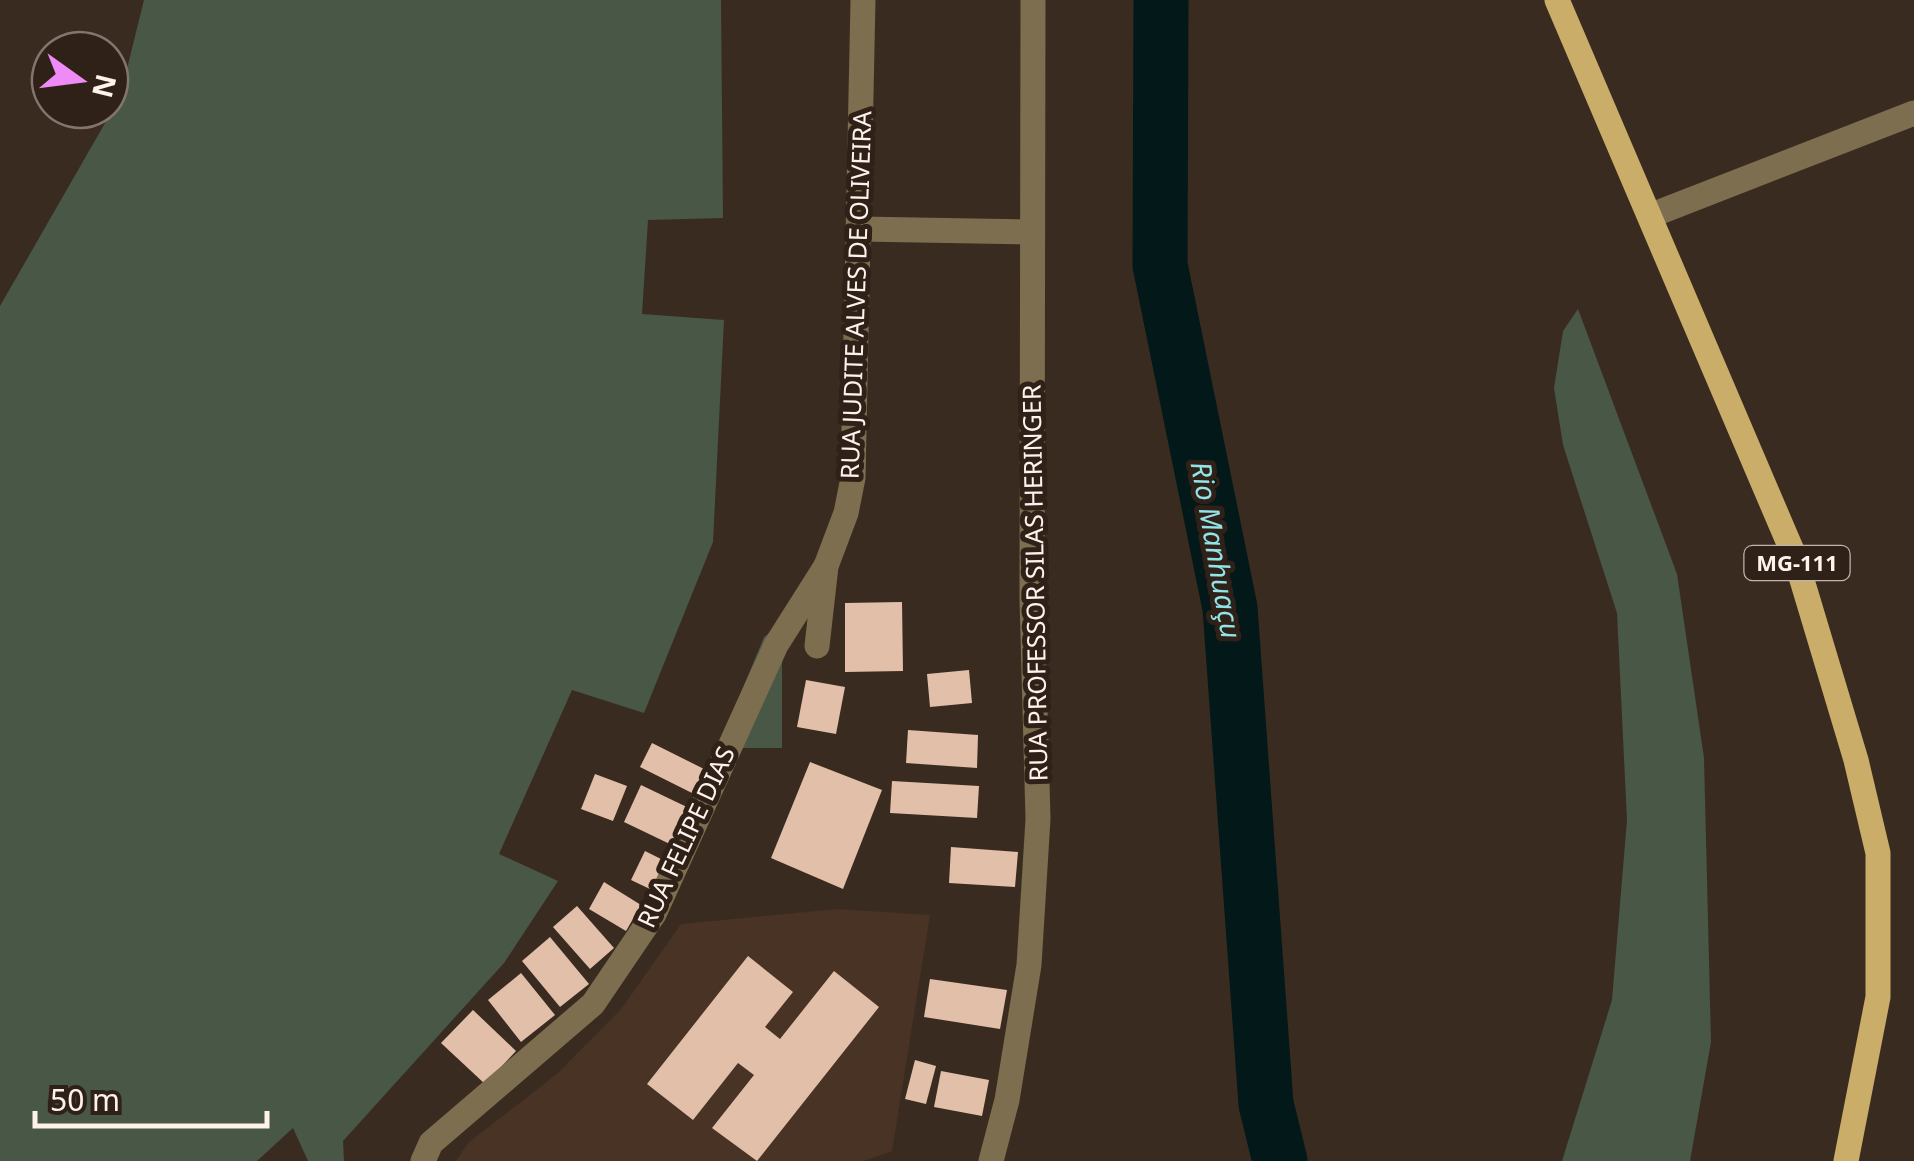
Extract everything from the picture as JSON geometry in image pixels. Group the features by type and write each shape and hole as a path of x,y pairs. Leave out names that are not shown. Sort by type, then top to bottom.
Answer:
{"main road":[{"name":"MG-111","path":"1557,0 1796,560 1878,853 1878,997 1846,1161"}],"street":[{"name":"RUA JUDITE ALVES DE OLIVEIRA","path":"817,646 826,566 846,513 853,478 863,0"},
{"name":"RUA PROFESSOR SILAS HERINGER","path":"991,1161 1007,1100 1029,965 1038,818 1032,600 1032,0"},
{"path":"1652,215 1914,113"},
{"path":"859,229 1032,232"},
{"name":"RUA FELIPE DIAS","path":"424,1161 431,1144 592,1004 654,914 776,645 826,566"}],"shaded area":[{"path":"836,909 930,915 892,1151 864,1161 456,1161 468,1143 558,1073 622,1008 681,924"}],"green space":[{"path":"144,0 721,0 723,218 648,220 642,314 724,320 713,542 644,713 572,690 499,854 558,881 504,963 343,1141 344,1161 308,1161 293,1128 257,1161 0,1161 0,306 101,130 130,130 130,57"},
{"path":"1578,309 1677,574 1704,758 1711,1042 1690,1161 1562,1161 1612,1000 1627,820 1617,613 1563,445 1554,388 1563,331"},
{"path":"802,609 782,650 782,748 718,748 764,637"}],"building":[{"path":"902,602 903,671 845,672 845,603"},
{"path":"969,670 972,703 930,707 927,674"},
{"path":"806,680 845,687 836,734 797,727"},
{"path":"908,730 978,735 977,768 906,763"},
{"path":"652,743 708,771 696,795 640,767"},
{"path":"810,762 882,790 843,889 771,858"},
{"path":"595,774 627,786 613,821 581,809"},
{"path":"892,781 979,786 977,818 890,813"},
{"path":"641,785 691,809 674,846 624,822"},
{"path":"951,847 1018,852 1015,887 949,883"},
{"path":"645,851 665,861 652,890 631,880"},
{"path":"604,882 641,905 626,931 589,909"},
{"path":"577,906 614,948 590,969 553,927"},
{"path":"550,937 589,984 560,1007 522,961"},
{"path":"748,956 793,992 765,1027 780,1039 834,971 879,1007 757,1161 712,1128 754,1075 738,1063 693,1120 647,1084"},
{"path":"521,973 555,1015 521,1042 488,1000"},
{"path":"930,979 1007,990 1000,1029 924,1017"},
{"path":"473,1010 516,1051 485,1084 441,1043"},
{"path":"915,1060 936,1066 926,1104 905,1099"},
{"path":"941,1071 989,1080 982,1116 934,1107"}],"waterway":[{"name":"Rio Manhuaçu","path":"1161,0 1160,265 1230,608 1266,1104 1280,1161"}]}
